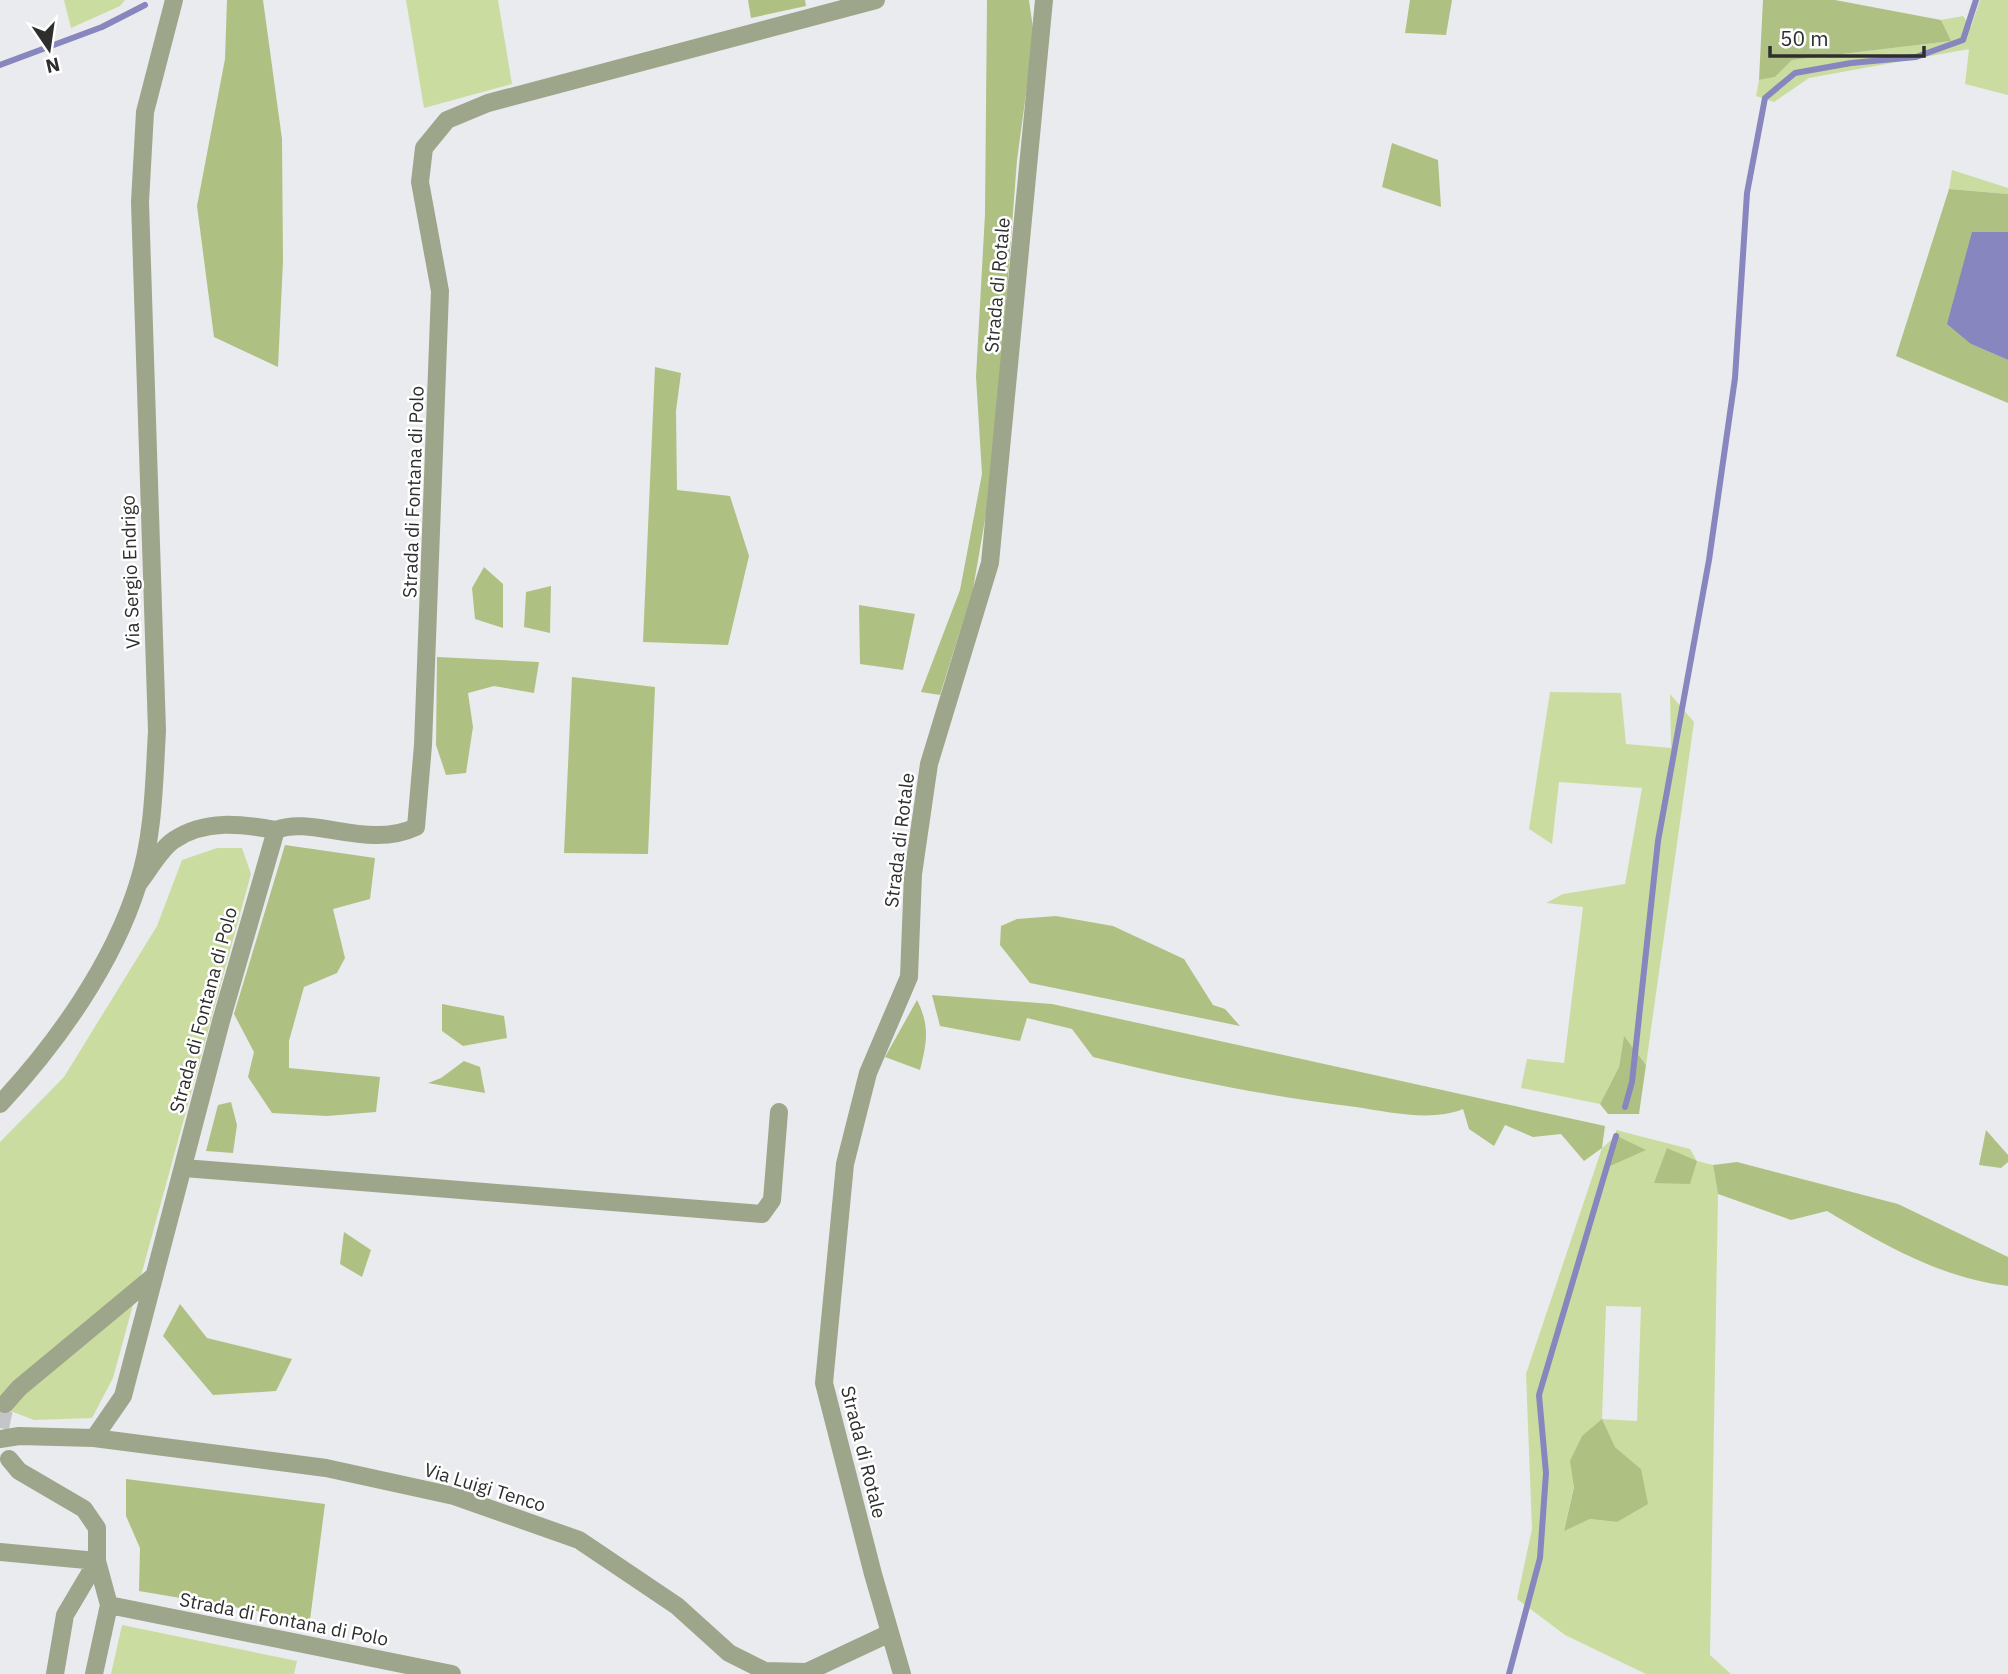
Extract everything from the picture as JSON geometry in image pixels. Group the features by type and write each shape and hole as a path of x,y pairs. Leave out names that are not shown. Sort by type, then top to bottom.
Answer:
{"street":[{"name":"Via Sergio Endrigo","path":"0,1104 73,1012 111,947 138,884 153,805 157,731 140,202 145,112 174,0"},
{"name":"Strada di Fontana di Polo","path":"94,1438 123,1396 228,995 276,830 287,825 344,834 397,836 416,828 425,718 440,291 420,181 424,148 447,120 488,103 876,0"},
{"name":"Strada di Rotale","path":"902,1674 824,1383 845,1164 869,1073 909,977 913,874 929,764 990,563 1044,0"},
{"path":"138,884 173,841 197,830 235,822 276,830"},
{"path":"184,1168 762,1214 772,1200 779,1112"},
{"path":"5,1404 19,1388 154,1276"},
{"name":"Via Luigi Tenco","path":"0,1427 19,1436"},
{"name":"Via Luigi Tenco","path":"0,1439 19,1436 94,1438 326,1468 454,1496 579,1540 677,1606 729,1653 765,1671 807,1672 890,1633"},
{"path":"9,1459 19,1471 84,1509 97,1528 97,1561 109,1605 94,1674"},
{"path":"0,1552 97,1561"},
{"path":"55,1674 65,1615 97,1561"},
{"name":"Strada di Fontana di Polo","path":"109,1605 452,1674"}],"green space":[{"path":"64,0 125,0 120,6 71,28"},
{"path":"227,0 263,0 282,139 283,261 278,367 214,337 197,206 225,59"},
{"path":"406,0 498,0 512,84 424,108"},
{"path":"748,0 805,0 806,6 751,18"},
{"path":"987,0 1029,0 1034,35 1017,160 993,474 973,589 940,695 921,692 960,590 982,474 976,377 985,214"},
{"path":"1410,0 1452,0 1446,35 1405,33"},
{"path":"1763,0 1835,0 1941,20 1951,41 1792,60 1775,77 1759,80"},
{"path":"1980,0 2008,0 2008,95 1965,84 1969,49 1809,78 1774,102 1756,96 1759,80 1775,77 1792,60 1950,41 1941,20 1963,16 1971,27"},
{"path":"1392,143 1438,160 1441,207 1382,187"},
{"path":"1952,170 2008,188 2008,194 1949,189"},
{"path":"1949,189 2008,194 2008,232 1972,233 1971,344 2008,360 2008,403 1896,356"},
{"path":"655,367 681,373 676,411 677,490 730,496 749,556 728,645 643,642"},
{"path":"484,567 503,584 503,628 475,619 472,588"},
{"path":"551,586 550,633 524,627 526,592"},
{"path":"859,605 915,614 903,670 860,664"},
{"path":"437,657 539,662 534,693 494,686 468,693 473,727 466,773 446,775 436,745"},
{"path":"572,677 655,687 648,854 564,853"},
{"path":"1550,692 1621,693 1626,744 1671,748 1670,694 1694,722 1646,1065 1624,1037 1619,1067 1600,1104 1521,1088 1527,1059 1564,1063 1583,907 1546,903 1563,894 1625,884 1642,788 1559,782 1552,844 1529,829"},
{"path":"285,845 375,858 370,899 333,909 345,958 337,973 304,987 289,1041 289,1068 380,1077 376,1112 327,1116 272,1113 248,1077 254,1052 234,1014"},
{"path":"217,848 242,848 251,874 113,1378 92,1418 34,1420 0,1407 0,1142 64,1077 157,926 182,860"},
{"path":"1056,916 1113,926 1184,959 1213,1005 1225,1009 1240,1026 1030,983 1000,945 1001,926 1017,919"},
{"path":"932,995 1052,1004 1605,1126 1602,1148 1584,1161 1561,1134 1533,1137 1505,1125 1494,1146 1469,1129 1463,1109 1438,1115 1396,1113 1257,1092 1158,1073 1093,1057 1072,1029 1027,1018 1020,1041 940,1026"},
{"path":"917,1000 924,1018 926,1034 920,1070 885,1057"},
{"path":"442,1004 504,1016 507,1038 463,1046 442,1031"},
{"path":"1624,1036 1646,1065 1639,1114 1608,1114 1600,1104 1619,1067"},
{"path":"464,1061 480,1067 485,1093 428,1083 441,1078"},
{"path":"231,1102 237,1125 233,1153 206,1151 218,1105"},
{"path":"1616,1130 1690,1149 1697,1161 1713,1165 1718,1194 1710,1655 1731,1674 1646,1674 1565,1635 1517,1599 1532,1529 1526,1374 1602,1148 1616,1136","holes":["1606,1306 1641,1307 1637,1421 1602,1419","1602,1420 1615,1447 1641,1469 1617,1522 1590,1519 1564,1530 1574,1486"]},
{"path":"1986,1130 2008,1155 2008,1162 2001,1168 1979,1165"},
{"path":"1615,1135 1646,1150 1610,1166"},
{"path":"1667,1148 1697,1161 1690,1184 1654,1183"},
{"path":"1737,1162 1898,1204 2008,1257 2008,1286 1959,1276 1936,1268 1892,1248 1827,1211 1791,1220 1718,1194 1713,1165"},
{"path":"344,1232 371,1250 362,1277 340,1264"},
{"path":"180,1304 207,1338 292,1359 276,1391 213,1395 163,1336"},
{"path":"1602,1419 1615,1447 1641,1469 1648,1504 1617,1522 1590,1519 1564,1531 1574,1487 1570,1461 1582,1436"},
{"path":"126,1479 325,1504 310,1620 139,1591 140,1548 126,1516"},
{"path":"122,1625 297,1661 294,1674 111,1674"}],"water":[{"path":"1972,232 2008,232 2008,360 1971,344 1947,324"}],"waterway":[{"path":"1625,1107 1632,1082 1658,841 1709,560 1735,378 1747,193 1765,98 1795,73 1851,63 1916,57 1963,40 1976,0"},
{"path":"0,65 102,27 145,5"},
{"path":"1509,1674 1540,1558 1546,1473 1539,1395 1616,1136"}],"tunnel":[{"path":"0,1428 5,1404"}]}
